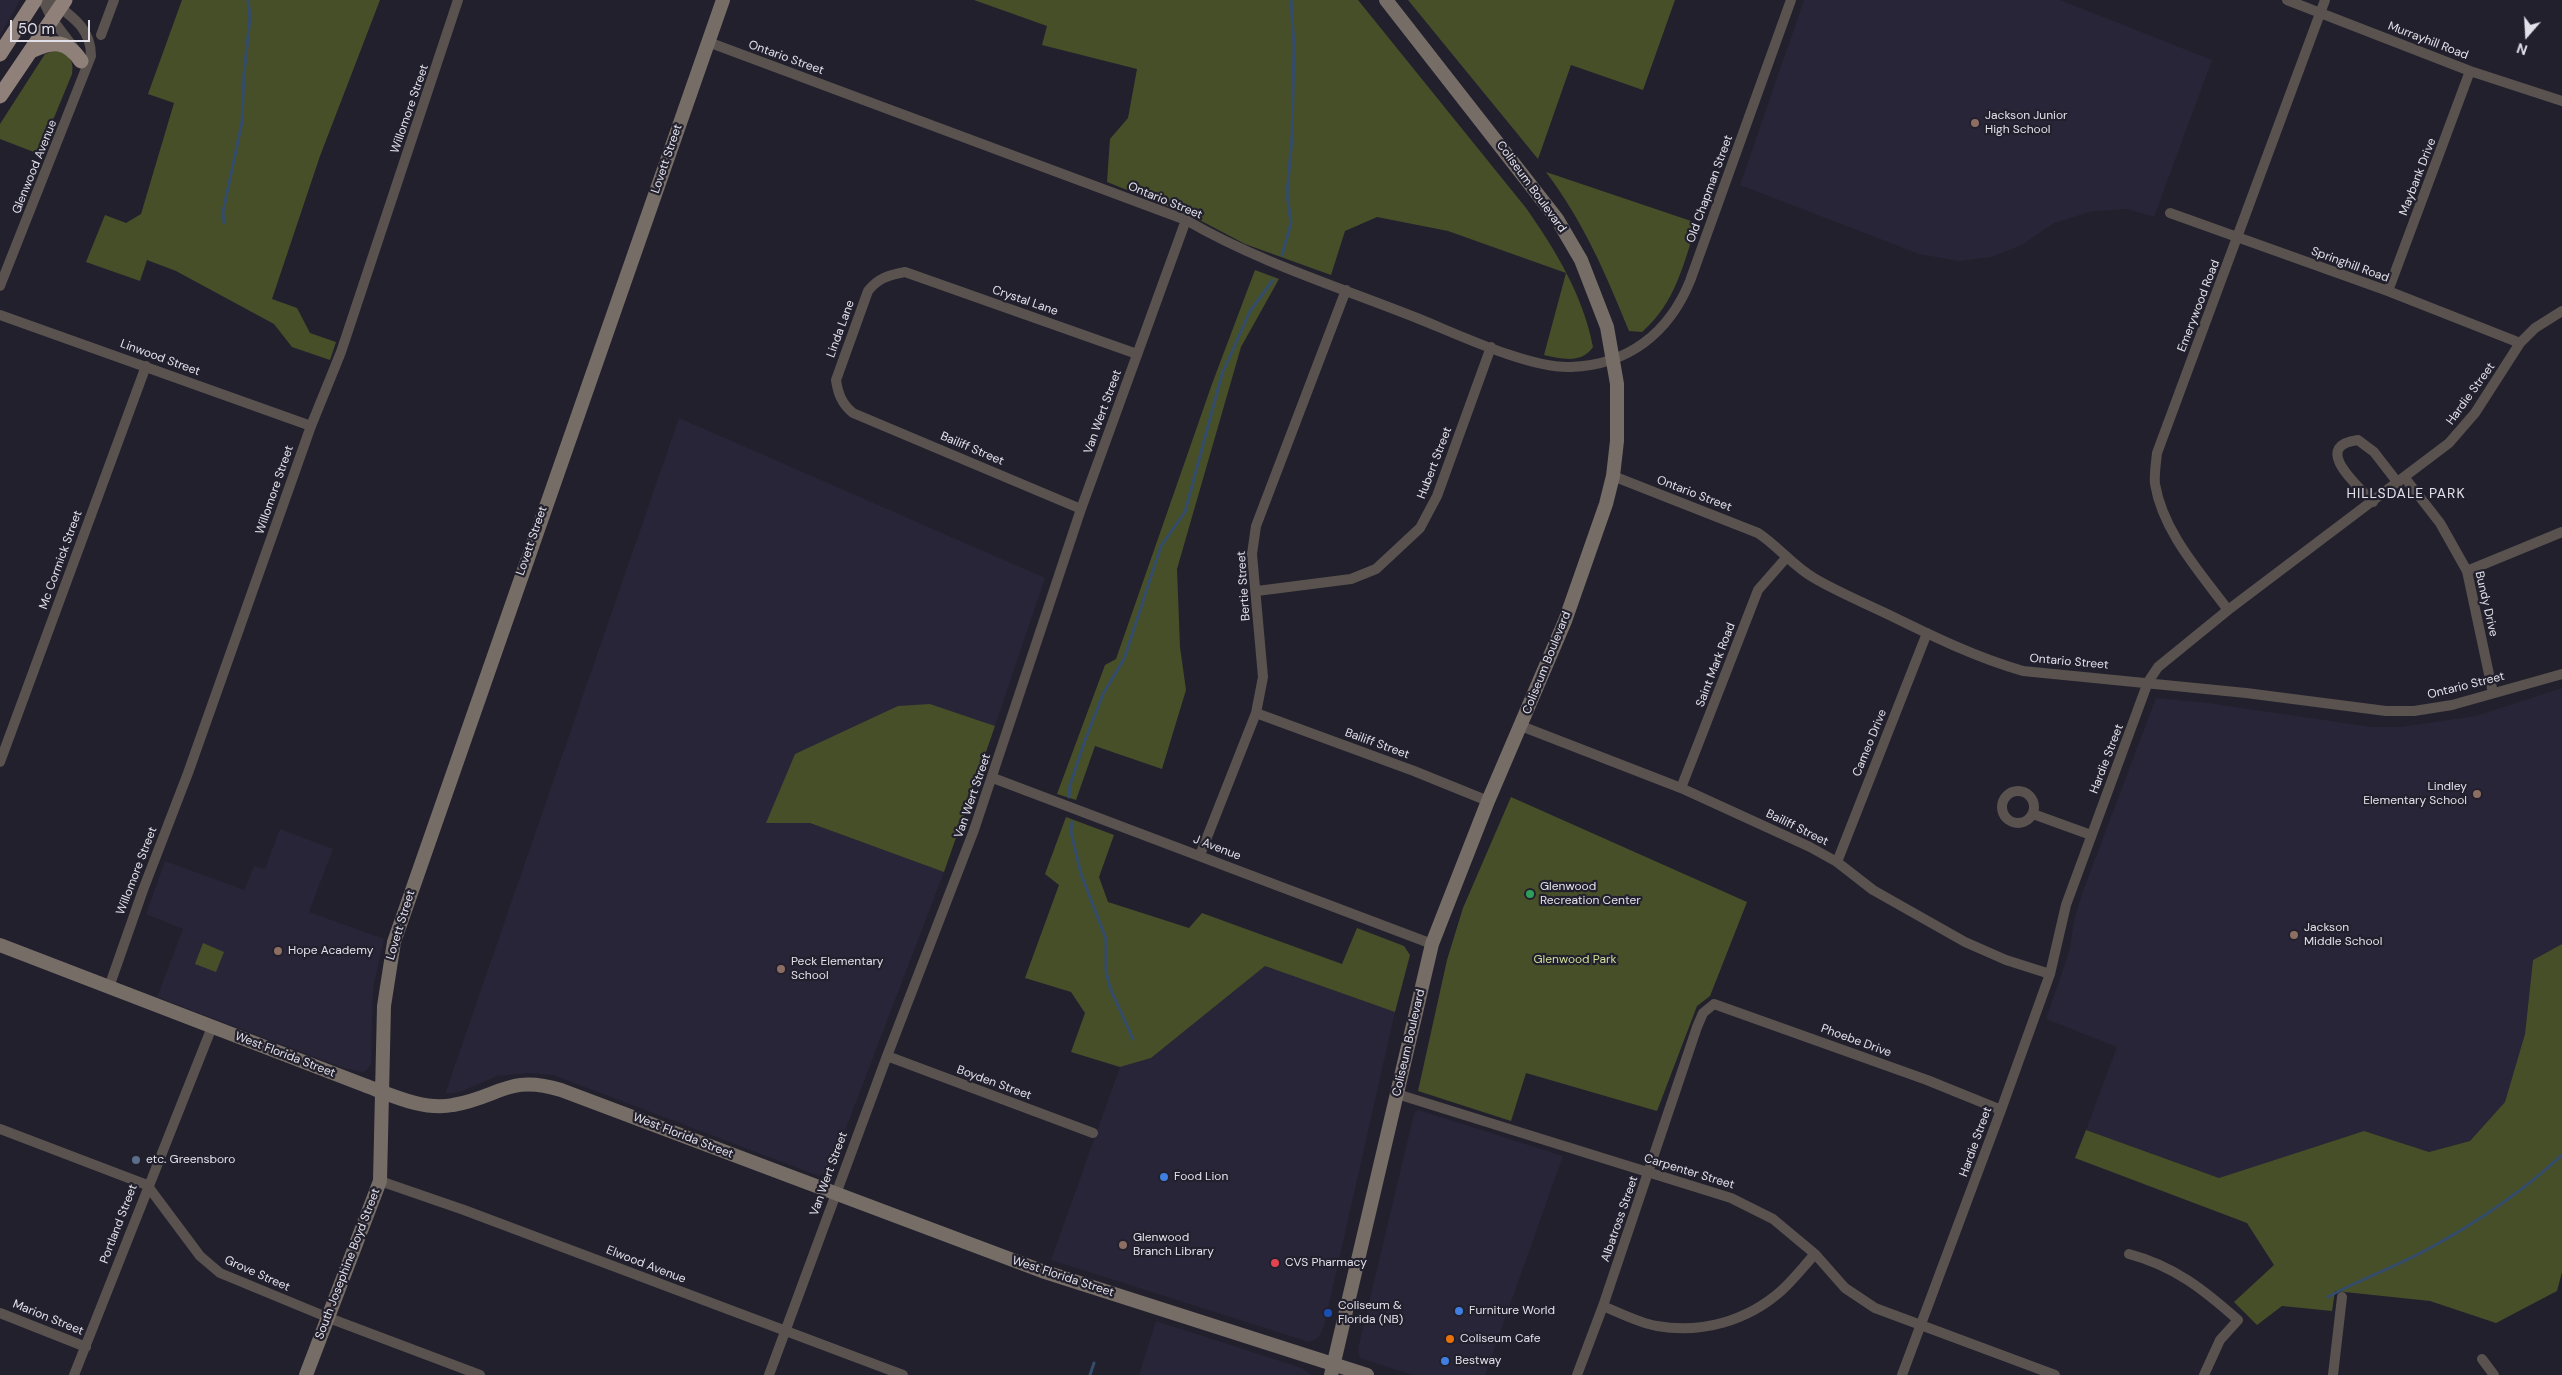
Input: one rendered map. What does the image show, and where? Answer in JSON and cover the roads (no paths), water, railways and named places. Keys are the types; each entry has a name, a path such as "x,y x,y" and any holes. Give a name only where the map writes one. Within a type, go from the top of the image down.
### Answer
{"main road":[{"path":"0,54 35,0"},
{"name":"Lovett Street","path":"382,1091 384,1006 394,942 723,0"},
{"name":"Coliseum Boulevard","path":"1332,1370 1432,944 1488,801 1565,621 1606,504 1613,476 1618,411 1613,357 1607,327 1582,260 1557,219 1386,0"},
{"path":"0,96 31,51 57,7"},
{"path":"31,51 44,45 56,43 73,50 81,61"},
{"name":"West Florida Street","path":"0,945 212,1027 418,1103 452,1106 505,1087 538,1084 570,1093 1042,1271 1332,1370 1367,1375"},
{"name":"South Josephine Boyd Street","path":"306,1375 380,1181 382,1091"}],"street":[{"path":"44,0 57,7 81,61"},
{"path":"101,34 114,0"},
{"name":"Willomore Street","path":"109,987 142,890 188,773 311,426 341,352 458,0"},
{"name":"Old Chapman Street","path":"1613,357 1637,348 1654,336 1664,326 1683,298 1791,0"},
{"name":"Murrayhill Road","path":"2287,0 2470,71 2562,101"},
{"name":"Emerywood Road","path":"2228,610 2177,540 2163,511 2155,483 2157,453 2326,0"},
{"name":"Glenwood Avenue","path":"0,286 91,56 91,42 84,28 72,15 57,7"},
{"name":"Ontario Street","path":"708,42 1186,220 1249,252 1491,347 1554,366 1590,365 1613,357"},
{"name":"Glenwood Avenue","path":"80,84 81,61"},
{"name":"Maybank Drive","path":"2388,291 2470,71"},
{"name":"Springhill Road","path":"2170,212 2237,238 2388,291 2520,343"},
{"name":"Van Wert Street","path":"770,1375 886,1056 993,778 1081,509 1186,220"},
{"name":"Crystal Lane","path":"905,272 1137,354"},
{"name":"Linda Lane","path":"853,413 841,398 836,380 868,291 874,283 888,275 905,272"},
{"name":"Bertie Street","path":"1200,855 1256,712 1263,678 1257,592 1252,554 1256,526 1346,290"},
{"name":"Hardie Street","path":"1902,1375 2002,1110 2050,974 2066,905 2148,682 2158,667 2228,610 2402,481 2449,443 2475,413 2520,343 2535,328 2562,311"},
{"name":"Linwood Street","path":"0,315 311,426"},
{"name":"Hubert Street","path":"1257,592 1351,579 1376,569 1420,528 1437,496 1491,347"},
{"name":"Mc Cormick Street","path":"0,762 146,366"},
{"name":"Bailiff Street","path":"853,413 1081,509"},
{"name":"Bundy Drive","path":"2373,502 2339,466 2337,458 2340,448 2347,442 2358,440 2374,452 2440,523 2467,571 2493,693"},
{"name":"Ontario Street","path":"1613,476 1758,533 1770,541 1786,558 1814,578 1927,633 2003,665 2023,670 2148,682 2386,711 2444,707 2562,674"},
{"path":"2467,571 2562,532"},
{"name":"Saint Mark Road","path":"1681,788 1758,590 1786,558"},
{"name":"Cameo Drive","path":"1837,862 1927,633"},
{"name":"Bailiff Street","path":"1256,712 1414,771 1488,801"},
{"name":"Bailiff Street","path":"1521,726 1681,788 1810,846 1837,862 1873,890 1965,942 2006,960 2050,974"},
{"name":"J Avenue","path":"993,778 1432,944"},
{"path":"2033,814 2091,836"},
{"name":"Phoebe Drive","path":"1703,1013 1714,1004 2002,1110"},
{"name":"Albatross Street","path":"1577,1375 1603,1306 1703,1013"},
{"name":"Portland Street","path":"74,1375 147,1185 212,1027"},
{"name":"Boyden Street","path":"886,1056 1093,1133"},
{"name":"Carpenter Street","path":"1397,1094 1731,1198 1773,1219 1815,1254 1845,1288 1875,1308 2055,1375"},
{"path":"0,1129 147,1185"},
{"name":"Elwood Avenue","path":"380,1181 464,1210 903,1375"},
{"name":"Grove Street","path":"147,1185 200,1256 220,1273 329,1318 480,1375"},
{"path":"1603,1306 1655,1326 1678,1328 1707,1327 1745,1316 1781,1291 1815,1254"},
{"path":"2129,1254 2154,1261 2182,1275 2238,1320 2220,1340 2204,1375"},
{"path":"2334,1375 2342,1296"},
{"name":"Marion Street","path":"0,1313 86,1347"},
{"path":"2482,1359 2494,1375"}],"waterway":[{"path":"224,223 223,212 242,122 244,74 250,18 248,0"},
{"path":"1282,255 1291,223 1287,194 1292,137 1294,47 1291,0"},
{"path":"1069,797 1070,785 1084,743 1103,694 1124,659 1161,546 1185,512 1222,374 1250,311 1273,280"},
{"path":"1072,822 1071,832 1081,874 1106,939 1106,971 1110,988 1133,1039"},
{"path":"2328,1297 2416,1255 2464,1229 2515,1194 2562,1155"},
{"path":"1090,1375 1094,1363"}],"place":[{"name":"Jackson Junior High School","path":"1975,123"},
{"name":"Lindley Elementary School","path":"2477,794"},
{"name":"Glenwood Recreation Center","path":"1530,894"},
{"name":"Jackson Middle School","path":"2294,935"},
{"name":"Hope Academy","path":"278,951"},
{"name":"Peck Elementary School","path":"781,969"},
{"name":"etc. Greensboro","path":"136,1160"},
{"name":"Food Lion","path":"1164,1177"},
{"name":"Glenwood Branch Library","path":"1123,1245"},
{"name":"CVS Pharmacy","path":"1275,1263"},
{"name":"Furniture World","path":"1459,1311"},
{"name":"Coliseum & Florida (NB)","path":"1328,1313"},
{"name":"Coliseum Cafe","path":"1450,1339"},
{"name":"Bestway","path":"1445,1361"}],"district":[{"name":"HILLSDALE PARK","path":"2406,494"}],"park label":[{"name":"Glenwood Park","path":"1575,960"}]}
